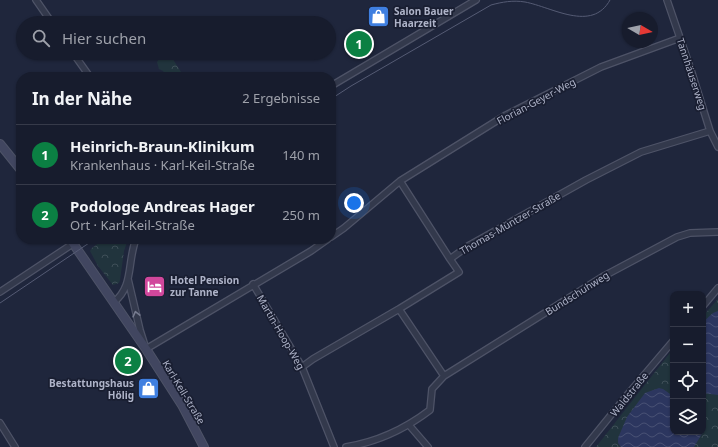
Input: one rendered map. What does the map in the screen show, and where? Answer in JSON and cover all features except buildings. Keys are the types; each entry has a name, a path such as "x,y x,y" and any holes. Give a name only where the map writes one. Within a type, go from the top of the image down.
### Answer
{"main road":[{"path":"0,144 16,164"},
{"path":"77,244 114,302"},
{"name":"Karl-Keil-Straße","path":"114,302 182,404 204,447"}],"street":[{"path":"36,0 47,16"},
{"path":"336,83 476,0"},
{"name":"Tannhäuserweg","path":"667,0 710,130 718,147"},
{"name":"Florian-Geyer-Weg","path":"336,234 400,181 500,119 601,67 680,38"},
{"path":"78,60 86,72"},
{"name":"Thomas-Müntzer-Straße","path":"302,367 459,272 450,259 468,246 586,180 641,152 710,130"},
{"path":"400,181 450,259"},
{"name":"Bundschuhweg","path":"346,447 378,439 409,425 430,410 432,389 444,376 604,276 677,237 690,233 718,232"},
{"path":"0,292 68,244"},
{"name":"Karl-Keil-Straße","path":"114,302 121,297 127,287 130,258 134,244"},
{"path":"146,349 321,244"},
{"name":"Karl-Keil-Straße","path":"128,279 146,349"},
{"name":"Martin-Hoop-Weg","path":"254,284 302,367 334,447"},
{"path":"706,302 718,288"},
{"path":"399,309 444,376"},
{"name":"Waldstraße","path":"585,447 670,345"},
{"path":"0,423 15,447"},
{"path":"409,425 428,447"}],"green space":[{"path":"158,60 173,60 181,72 164,72 159,69 157,62"},
{"path":"97,244 126,244 119,283 113,285 98,266 90,251"},
{"path":"718,299 718,447 596,447 670,353 670,435 706,435 706,313"}],"water":[{"path":"718,311 718,395 706,393 706,319"},
{"path":"659,388 670,394 670,435 701,435 694,447 621,447 618,443 618,438 627,417 645,393"}],"tram line":[{"path":"336,96 491,5 521,1 571,15 582,16 593,15 602,10 610,0"},
{"path":"0,303 88,244"}],"place":[{"name":"Salon Bauer Haarzeit","path":"378,17"},
{"name":"Heinrich-Braun-Klinikum","path":"359,44"},
{"name":"Hotel Pension zur Tanne","path":"154,286"},
{"name":"Podologe Andreas Hager","path":"128,361"},
{"name":"Bestattungshaus Hölig","path":"149,389"}]}
